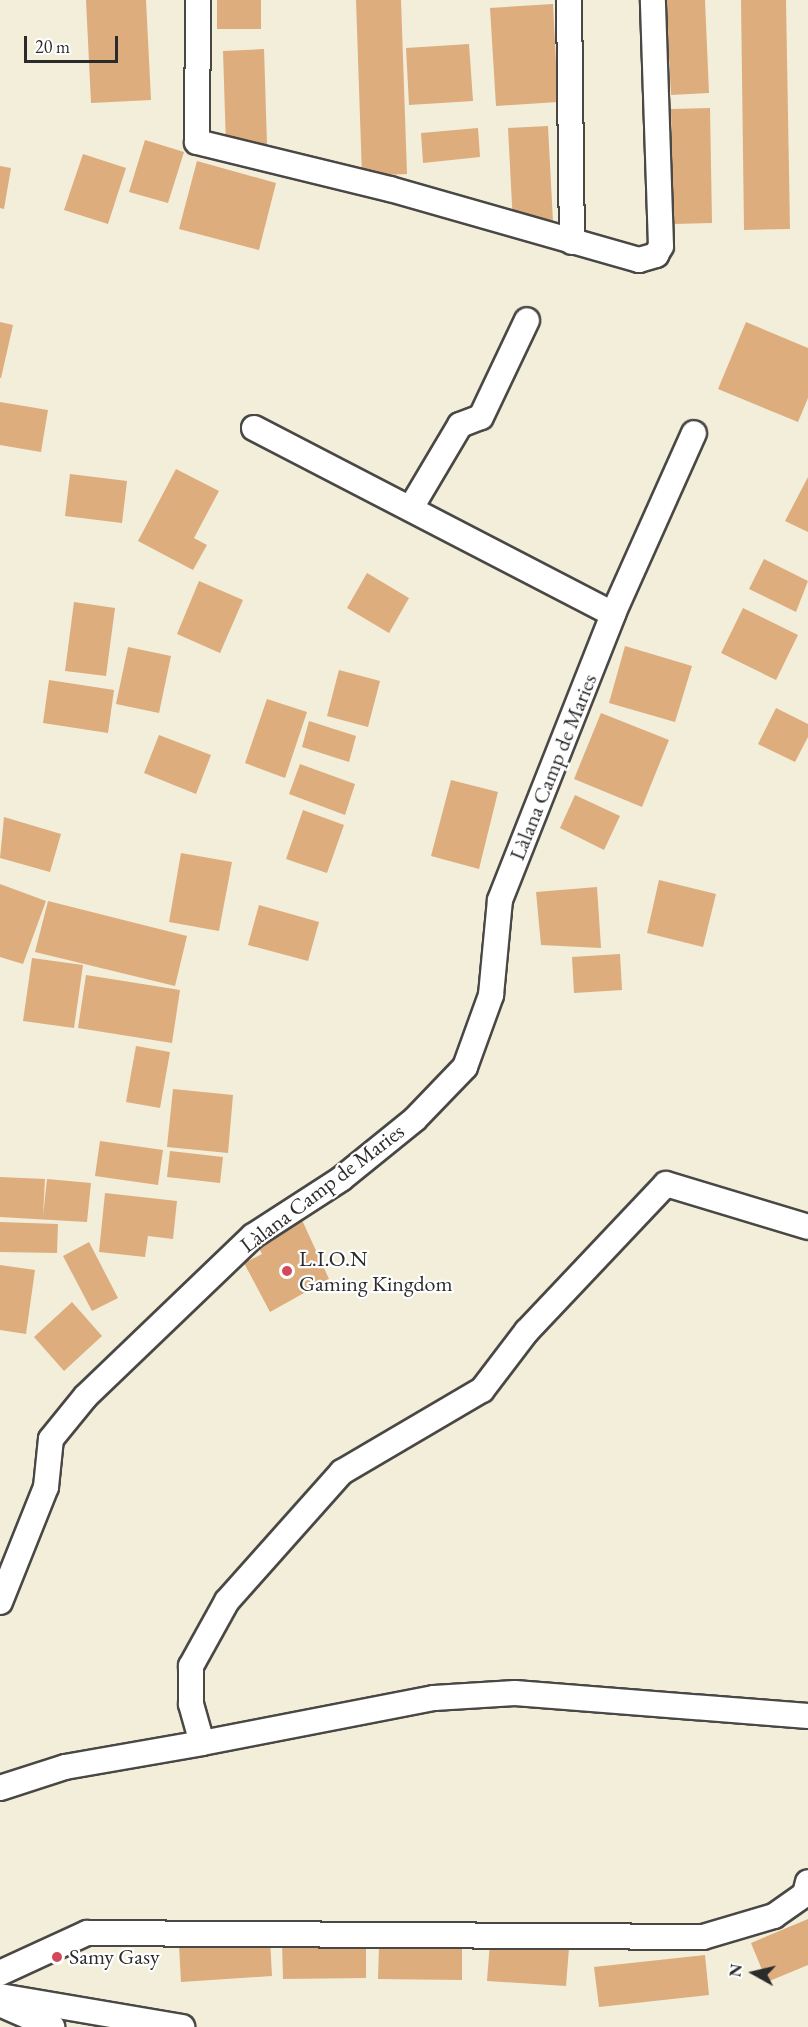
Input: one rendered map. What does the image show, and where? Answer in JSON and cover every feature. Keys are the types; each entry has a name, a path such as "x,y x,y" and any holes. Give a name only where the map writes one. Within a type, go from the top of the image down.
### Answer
{"street":[{"path":"198,0 197,142 390,189 639,260 656,255 660,246 653,0"},
{"path":"568,0 572,242"},
{"path":"412,506 460,425 481,417 527,320"},
{"path":"254,428 412,506 613,614"},
{"name":"Làlana Camp de Maries","path":"0,1602 46,1487 51,1439 86,1396 253,1236 341,1179 415,1119 465,1067 491,995 500,900 613,614 694,433"},
{"path":"202,1743 191,1704 191,1666 227,1601 342,1472 482,1389 527,1331 666,1184 808,1227"},
{"path":"0,1788 65,1767 434,1698 515,1693 808,1716"},
{"path":"0,1973 87,1933 703,1937 774,1916 806,1894 808,1882"},
{"path":"0,1996 182,2027"},
{"path":"0,2004 52,2027"}],"building":[{"path":"86,0 146,0 151,100 91,103"},
{"path":"217,0 261,0 261,29 217,29"},
{"path":"356,0 401,0 407,174 362,176"},
{"path":"666,0 705,0 709,93 671,95"},
{"path":"741,0 786,0 790,229 744,230"},
{"path":"553,4 558,102 496,106 490,8"},
{"path":"469,44 473,101 409,105 406,48"},
{"path":"264,49 267,144 226,146 223,51"},
{"path":"710,108 712,223 673,224 671,109"},
{"path":"548,126 553,222 513,224 508,128"},
{"path":"478,128 480,157 423,163 421,133"},
{"path":"145,140 184,152 168,203 129,192"},
{"path":"83,154 126,168 108,224 64,210"},
{"path":"197,161 276,183 259,250 179,229"},
{"path":"0,166 11,168 4,209 0,208"},
{"path":"0,322 13,325 1,378 0,378"},
{"path":"746,322 808,348 808,398 798,422 718,389"},
{"path":"0,402 48,410 41,452 0,445"},
{"path":"176,469 219,491 194,538 207,545 193,570 138,541"},
{"path":"70,474 127,481 122,523 65,516"},
{"path":"808,477 808,532 785,521"},
{"path":"764,559 808,581 796,612 749,589"},
{"path":"367,573 409,598 389,633 347,608"},
{"path":"199,581 243,600 220,653 177,634"},
{"path":"74,602 115,608 106,676 65,671"},
{"path":"743,608 798,635 776,680 721,653"},
{"path":"625,646 692,666 675,722 609,703"},
{"path":"128,647 171,656 159,713 116,704"},
{"path":"339,670 380,681 368,727 327,716"},
{"path":"49,680 114,690 108,733 43,723"},
{"path":"267,699 307,712 285,778 245,763"},
{"path":"776,708 808,724 808,737 795,762 758,744"},
{"path":"601,713 669,740 642,807 574,779"},
{"path":"309,721 356,736 349,762 302,747"},
{"path":"159,735 211,755 196,794 144,773"},
{"path":"300,764 355,784 345,815 289,794"},
{"path":"451,780 498,792 479,869 431,856"},
{"path":"575,795 620,816 604,850 560,828"},
{"path":"303,810 344,825 327,873 286,859"},
{"path":"4,817 61,834 50,872 0,858"},
{"path":"181,853 232,862 219,931 169,922"},
{"path":"659,880 716,894 703,947 647,933"},
{"path":"0,884 46,901 23,964 0,957"},
{"path":"597,887 601,948 541,945 536,892"},
{"path":"48,901 187,936 175,986 35,952"},
{"path":"259,905 319,922 308,961 248,945"},
{"path":"620,954 622,990 574,993 572,957"},
{"path":"32,958 83,965 74,1028 23,1021"},
{"path":"86,975 180,990 172,1043 78,1028"},
{"path":"136,1046 170,1052 160,1108 126,1102"},
{"path":"173,1089 233,1095 228,1153 167,1147"},
{"path":"100,1141 163,1150 158,1185 95,1176"},
{"path":"170,1151 223,1157 220,1183 167,1177"},
{"path":"0,1177 45,1179 43,1216 47,1179 91,1183 87,1222 0,1217"},
{"path":"105,1193 177,1201 173,1239 148,1236 145,1257 99,1252"},
{"name":"L.I.O.N Gaming Kingdom","path":"302,1220 329,1279 270,1312 244,1263 262,1254 256,1242"},
{"path":"0,1222 58,1224 57,1253 0,1252"},
{"path":"89,1242 118,1298 92,1311 63,1256"},
{"path":"0,1265 35,1270 26,1334 0,1330"},
{"path":"72,1302 102,1336 64,1371 34,1337"},
{"path":"808,1919 808,1965 767,1982 751,1943"},
{"path":"270,1939 272,1976 181,1982 179,1945"},
{"path":"366,1940 366,1978 283,1979 282,1942"},
{"path":"490,1942 569,1948 566,1986 487,1981"},
{"path":"379,1945 462,1946 462,1980 378,1979"},
{"path":"705,1955 709,1995 599,2007 594,1967"}],"place":[{"name":"L.I.O.N Gaming Kingdom","path":"287,1271"},
{"name":"Samy Gasy","path":"57,1957"}]}
